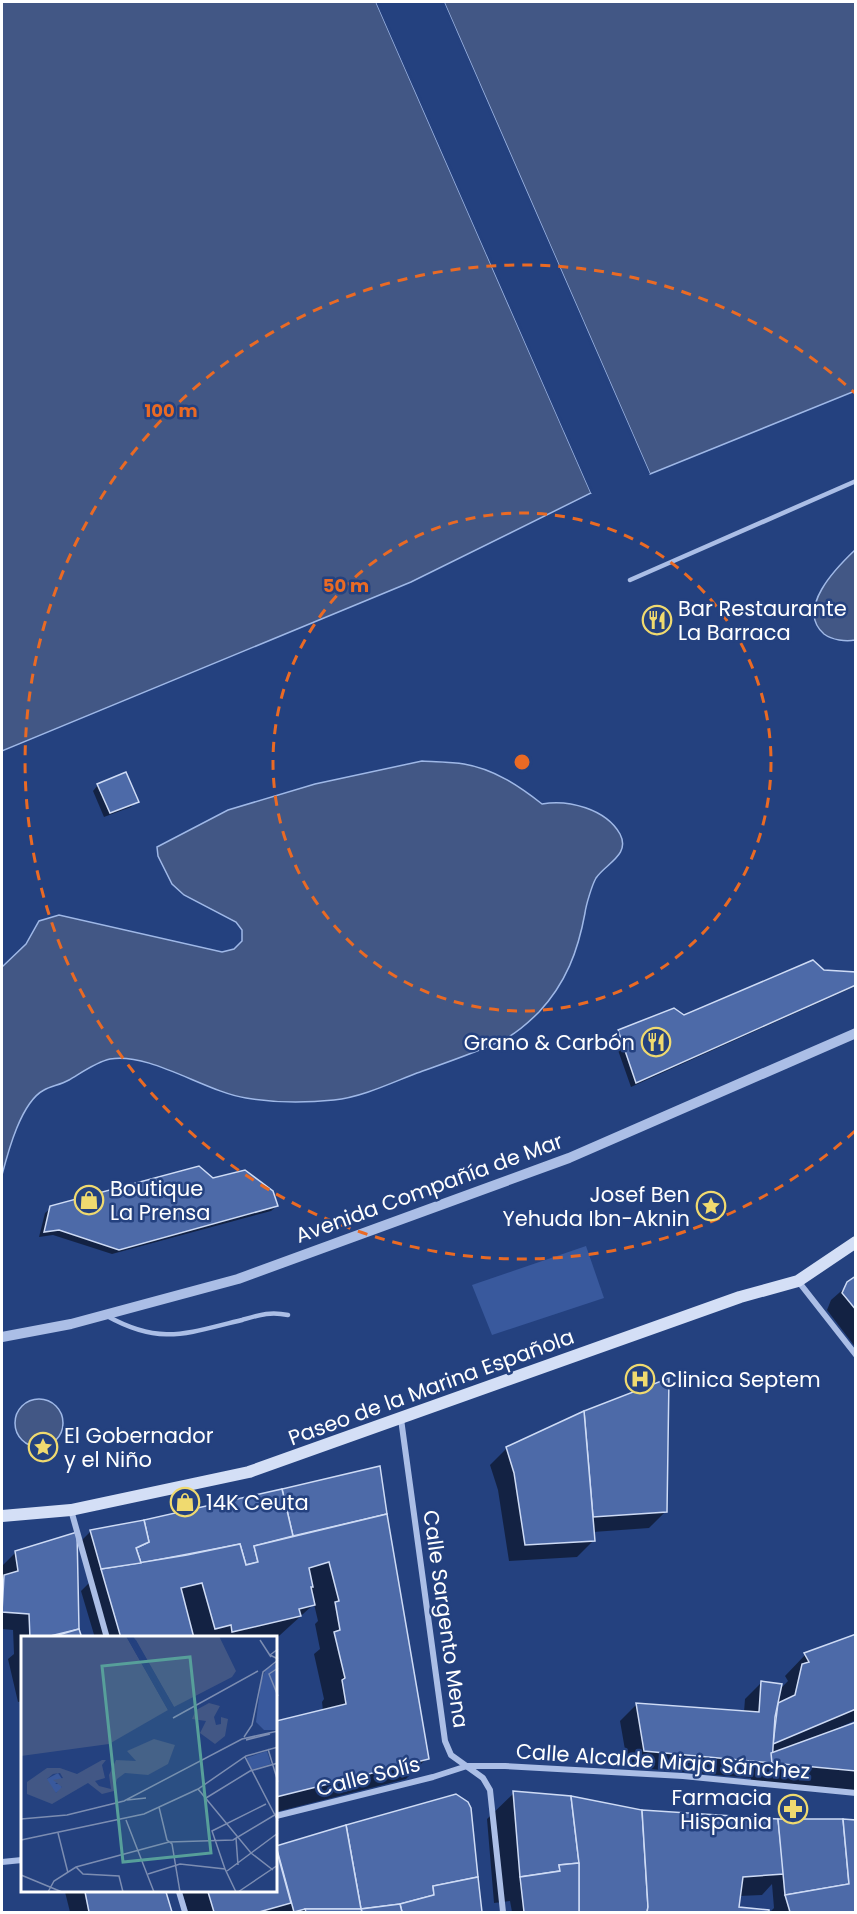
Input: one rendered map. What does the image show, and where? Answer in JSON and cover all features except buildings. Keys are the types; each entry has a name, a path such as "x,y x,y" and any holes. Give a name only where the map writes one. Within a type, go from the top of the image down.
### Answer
{"main road":[{"name":"Paseo de la Marina Española","path":"2,1516 71,1510 249,1472 740,1297 798,1281 855,1242"}],"street":[{"name":"Avenida Compañía de Mar","path":"2,1337 71,1324 238,1279 569,1158 855,1033"},
{"path":"798,1281 855,1355"},
{"name":"Calle Sargento Mena","path":"401,1419 445,1741 451,1755 483,1778 490,1790 503,1912"},
{"path":"71,1510 106,1636"},
{"name":"Calle Alcalde Miaja Sánchez","path":"468,1766 683,1776 855,1793"},
{"name":"Calle Solís","path":"278,1816 433,1777 468,1766"},
{"path":"2,1862 21,1860"},
{"path":"179,1893 185,1912"}],"lane":[{"path":"630,580 855,481"},
{"path":"105,1315 129,1328 156,1335 183,1334 262,1313 275,1312 288,1315"}],"shaded area":[{"path":"2,2 376,2 591,493 411,582 2,751"},
{"path":"444,2 855,2 855,391 650,474"},
{"path":"855,550 855,640 839,640 824,634 816,624 814,613 816,601 830,577"},
{"path":"422,761 464,764 486,770 515,785 542,804 563,803 596,812 614,825 620,834 622,848 620,853 600,873 593,885 570,966 557,990 539,1012 512,1034 492,1045 376,1089 334,1100 290,1102 246,1098 142,1061 126,1058 105,1060 36,1096 22,1116 2,1175 2,967 26,944 39,921 59,915 222,952 234,949 242,941 242,930 236,922 184,895 172,884 158,856 157,847 228,810 315,784"},
{"path":"586,1246 604,1298 492,1335 472,1285"},
{"path":"39,1399 56,1406 63,1423 56,1440 39,1447 22,1440 15,1423 22,1406"}],"pier":[{"path":"376,2 379,2 594,493 591,493"},
{"path":"441,2 444,2 650,474 647,475"}],"place":[{"name":"Bar Restaurante La Barraca","path":"657,620"},
{"name":"Grano & Carbón","path":"656,1042"},
{"name":"Boutique La Prensa","path":"89,1200"},
{"name":"Josef Ben Yehuda Ibn-Aknin","path":"711,1206"},
{"name":"Clinica Septem","path":"640,1379"},
{"name":"El Gobernador y el Niño","path":"43,1447"},
{"name":"14K Ceuta","path":"185,1502"},
{"name":"Farmacia Hispania","path":"793,1809"}]}
